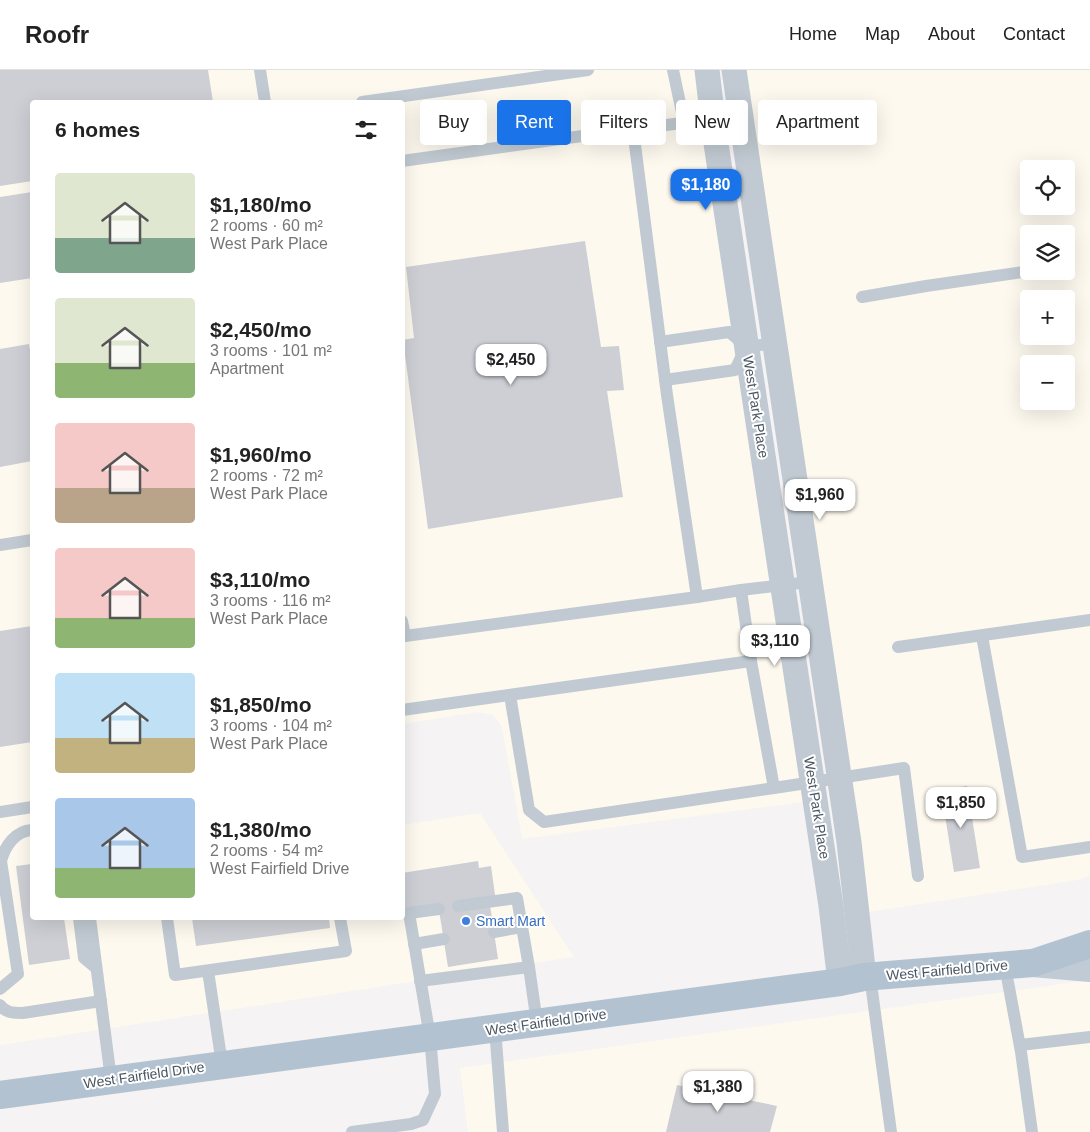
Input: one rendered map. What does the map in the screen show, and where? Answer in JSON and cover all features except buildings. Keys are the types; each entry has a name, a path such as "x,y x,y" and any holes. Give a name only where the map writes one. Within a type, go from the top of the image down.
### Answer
{"main road":[{"name":"West Fairfield Drive","path":"0,1095 858,979 1033,963 1090,944"},
{"path":"1033,963 1090,968"}],"street":[{"name":"West Park Place","path":"707,70 711,100"},
{"name":"West Park Place","path":"734,70 738,100"},
{"name":"West Park Place","path":"717,145 831,906 858,979"},
{"name":"West Park Place","path":"744,145 849,842 858,979"}],"lane":[{"path":"260,70 265,100"},
{"path":"376,100 588,70"},
{"path":"673,70 679,100"},
{"path":"405,162 581,136"},
{"path":"635,145 665,380 697,597"},
{"path":"862,297 1020,272"},
{"path":"660,342 729,332 747,347 774,343"},
{"path":"665,380 735,370 747,347"},
{"path":"0,546 30,540"},
{"path":"405,636 810,582"},
{"path":"741,590 751,661 774,788"},
{"path":"898,647 1090,620"},
{"path":"982,636 1022,857 1090,847"},
{"path":"405,710 751,661"},
{"path":"510,695 529,810 544,822 904,768 918,876"},
{"path":"0,812 30,807"},
{"path":"0,989 18,974 1,861 4,850 10,842 19,835 30,831"},
{"path":"458,906 518,898 537,1023"},
{"path":"352,1132 411,1124 423,1120 435,1094 430,1037 410,913 439,909"},
{"path":"79,920 84,958 96,968"},
{"path":"90,920 111,1079"},
{"path":"167,920 175,975 346,951 340,920"},
{"path":"494,932 522,927"},
{"path":"414,944 444,939"},
{"path":"1005,966 1020,1045 1032,1132"},
{"path":"420,981 529,967"},
{"path":"208,971 222,1064"},
{"path":"858,979 891,1132"},
{"path":"0,1005 2,1009 11,1013 23,1013 101,1001"},
{"path":"495,1028 503,1132"},
{"path":"1020,1045 1090,1037"}],"shaded area":[{"path":"0,70 695,70 698,100 676,100 676,145 704,145 803,802 522,839 502,727 493,715 478,712 405,724 405,100 30,100 30,920 405,920 405,825 480,813 574,957 0,1045"},
{"path":"746,70 1090,70 1090,876 1077,880 869,912"},
{"path":"1082,981 1090,982 1090,1132 468,1132 460,1068"}],"place":[{"name":"Smart Mart","path":"466,921"}]}
